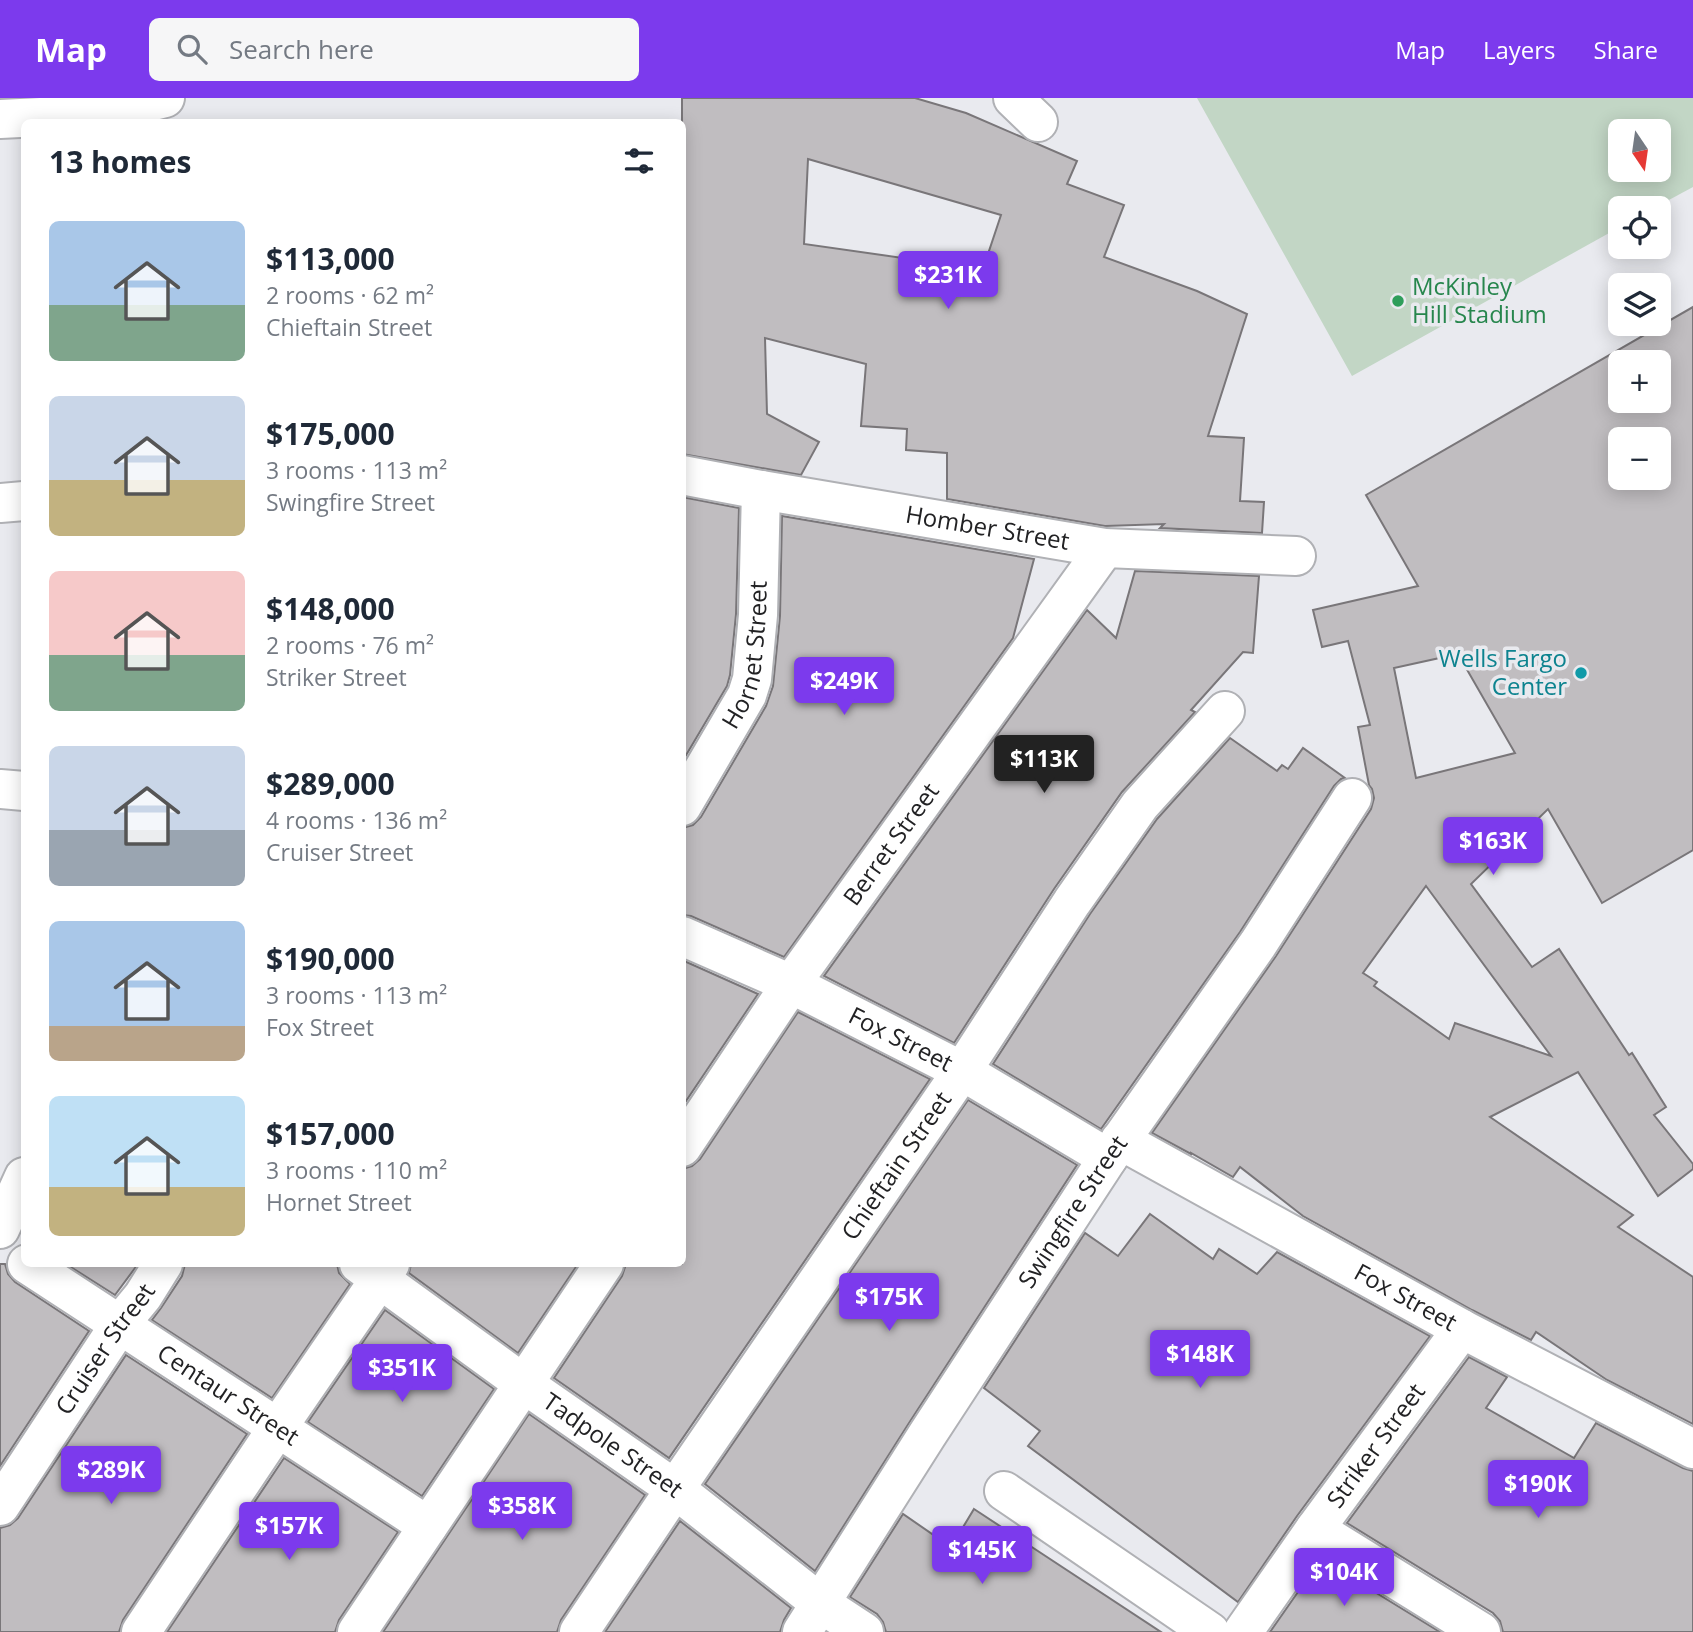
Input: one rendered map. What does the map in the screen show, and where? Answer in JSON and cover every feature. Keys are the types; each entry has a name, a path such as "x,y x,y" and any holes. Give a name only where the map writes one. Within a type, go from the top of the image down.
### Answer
{"street":[{"path":"0,119 100,111 166,98"},
{"name":"Homber Street","path":"686,476 1105,548 1296,556"},
{"name":"Hornet Street","path":"686,799 747,695 752,679 758,615 761,490"},
{"path":"0,503 21,501"},
{"name":"Berret Street","path":"686,1141 791,984 1105,548"},
{"name":"Chieftain Street","path":"579,1632 1140,805 1225,711"},
{"path":"0,789 21,791"},
{"name":"Swingfire Street","path":"811,1618 927,1434 1114,1149 1258,944 1352,798"},
{"name":"Fox Street","path":"686,938 791,984 1693,1449"},
{"path":"0,1229 21,1184"},
{"name":"Centaur Street","path":"0,1246 21,1260"},
{"name":"Centaur Street","path":"32,1267 428,1526"},
{"name":"Cruiser Street","path":"0,1506 120,1324 144,1296 161,1267"},
{"path":"357,1632 602,1267"},
{"path":"141,1632 278,1427 376,1269"},
{"name":"Tadpole Street","path":"376,1269 524,1384 675,1489 811,1618 864,1632"},
{"name":"Striker Street","path":"1243,1632 1462,1329"},
{"path":"1004,1491 1210,1632"},
{"path":"1315,1529 1481,1632"}],"green space":[{"name":"McKinley Hill Stadium","path":"1197,98 1693,98 1693,187 1671,199 1671,196 1608,196 1608,234 1352,376"}],"building":[{"path":"682,98 915,98 966,113 1077,161 1067,184 1124,205 1104,257 1197,291 1247,314 1208,436 1244,438 1240,501 1264,502 1262,533 1160,528 1164,524 1105,526 947,499 947,453 906,450 907,429 861,426 866,364 765,338 767,414 819,442 801,475 686,455 686,119 682,119","holes":["808,159 1001,215 975,293 901,270 903,258 804,244"]},
{"path":"1693,307 1693,850 1602,903 1548,809 1471,884 1532,967 1559,949 1629,1055 1632,1053 1666,1107 1654,1115 1693,1164 1693,1169 1658,1196 1578,1072 1490,1117 1633,1215 1618,1227 1693,1277 1693,1424 1607,1380 1536,1332 1531,1340 1303,1216 1240,1167 1233,1177 1152,1133 1276,956 1371,809 1374,798 1358,727 1370,725 1348,641 1322,647 1313,610 1418,586 1366,495 1608,356 1608,413 1671,413 1671,350 1618,350 1643,336 1671,336 1671,320","holes":["1458,654 1515,753 1416,778 1394,668","1426,886 1551,1056 1455,1023 1449,1039 1374,986 1377,982 1363,973"]},
{"path":"686,498 739,508 736,614 727,686 686,755"},
{"path":"782,516 1034,559 1013,638 784,957 686,915 686,827 693,825 701,817 766,706 773,686 780,616"},
{"path":"1135,571 1259,576 1253,653 1243,652 1191,710 1195,712 1122,792 1054,889 954,1043 824,976 1087,610 1116,638"},
{"path":"1230,738 1277,771 1282,765 1288,769 1303,748 1345,778 1334,786 1240,932 1101,1129 993,1064 1090,914 1157,819"},
{"path":"686,962 758,994 686,1101"},
{"path":"798,1012 930,1079 669,1458 554,1378 622,1276 625,1267 686,1267 686,1168 700,1159"},
{"path":"968,1100 1077,1165 815,1571 705,1484"},
{"path":"1150,1214 1213,1259 1219,1249 1257,1274 1277,1252 1430,1336 1297,1516 1238,1602 1028,1446 1040,1431 984,1388 1085,1233 1118,1256"},
{"path":"0,1264 5,1264 8,1274 15,1282 89,1331 0,1466"},
{"path":"71,1267 136,1267 115,1295"},
{"path":"184,1267 338,1267 339,1273 350,1284 272,1398 152,1320 182,1276"},
{"path":"410,1267 576,1267 518,1353 409,1273"},
{"path":"385,1310 494,1389 422,1496 308,1422"},
{"path":"126,1355 247,1434 123,1620 119,1632 0,1632 0,1528 10,1525 18,1518"},
{"path":"1469,1357 1507,1377 1486,1408 1574,1458 1596,1423 1693,1471 1693,1632 1503,1632 1500,1621 1493,1613 1347,1523"},
{"path":"529,1414 645,1495 561,1620 557,1632 383,1632"},
{"path":"284,1458 398,1532 339,1620 335,1632 167,1632"},
{"path":"974,1509 1161,1632 886,1632 877,1614 850,1597 903,1514 951,1547"},
{"path":"680,1521 791,1608 780,1632 605,1632"},
{"path":"1321,1559 1440,1632 1270,1632"}],"place":[{"name":"McKinley Hill Stadium","path":"1398,301"},
{"name":"Wells Fargo Center","path":"1581,673"}]}
